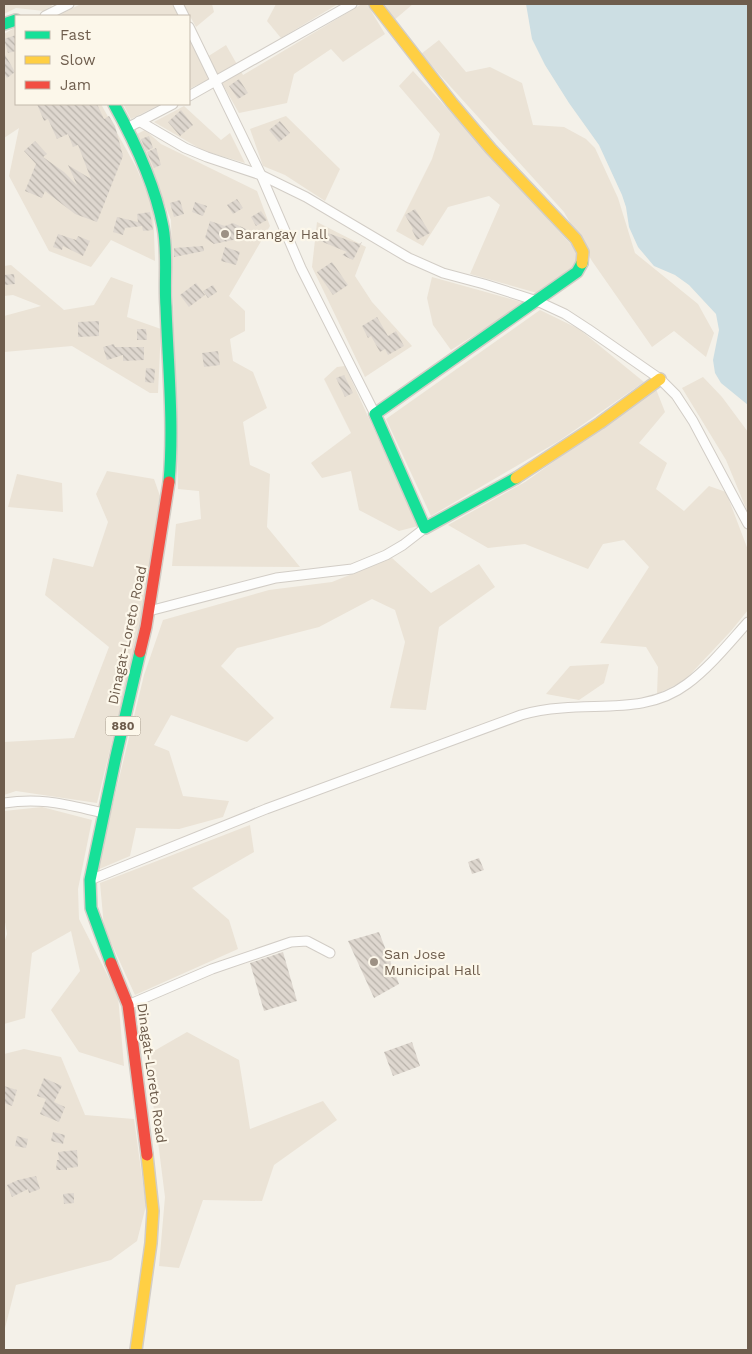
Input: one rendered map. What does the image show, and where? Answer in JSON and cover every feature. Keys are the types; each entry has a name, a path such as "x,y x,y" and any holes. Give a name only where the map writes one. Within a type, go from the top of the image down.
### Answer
{"main road":[{"path":"375,4 452,103 576,239 583,248 585,257 583,265 577,272 375,414 425,528 523,474 600,423 660,379"},
{"name":"Dinagat-Loreto Road","path":"115,105 127,128 157,200 165,241 165,295 172,451 169,487 149,611 90,880 91,908 128,1005 151,1178 153,1211 151,1243 136,1350"}],"street":[{"path":"46,15 59,6 69,4"},
{"path":"190,95 352,4"},
{"path":"190,28 261,175 301,268 375,414"},
{"path":"127,128 171,105"},
{"path":"139,121 185,148 261,175 306,197 409,258 443,273 537,301 565,314 660,379 676,395 693,421 748,524"},
{"path":"149,611 276,578 352,569 386,555 425,528"},
{"path":"90,880 266,808 521,715 543,709 564,707 636,705 665,697 687,684 717,656 748,622"},
{"path":"4,803 46,800 104,813"},
{"path":"128,1005 212,969 292,942 307,941 330,953"}],"shaded area":[{"path":"4,4 51,4 52,6 44,11 16,8 4,14"},
{"path":"81,4 174,4 180,15 63,15 61,14"},
{"path":"183,4 212,4 214,12 196,27"},
{"path":"276,4 338,4 281,38 267,21"},
{"path":"362,4 367,4 385,34 343,62 331,49 294,74 287,103 239,113 207,57 226,45 243,75"},
{"path":"382,4 413,4 393,21"},
{"path":"526,4 748,4 748,405 721,383 715,373 713,360 719,330 716,314 689,285 675,275 654,266 638,247 629,227 622,195 599,145 569,103 545,65 532,39"},
{"path":"15,28 15,105 102,105 136,167 153,206 155,261 111,240 91,267 49,251 9,176 19,128 4,138 4,34"},
{"path":"190,37 210,79 190,89"},
{"path":"439,40 466,72 490,67 522,83 533,125 564,127 586,139 595,148 618,198 635,253 698,304 714,333 706,357 674,331 652,347 592,261 564,212 421,54"},
{"path":"413,71 576,250 578,259 573,269 537,293 470,274 500,205 489,196 448,207 423,246 396,231 432,159 440,134 399,86"},
{"path":"124,105 159,105 131,119"},
{"path":"184,106 221,140 230,133 245,163 204,151 154,122"},
{"path":"286,116 340,169 325,201 285,175 263,166 250,129"},
{"path":"145,130 161,144 257,191 270,226 229,296 245,311 245,331 230,339 233,361 253,372 267,408 243,422 250,465 270,474 267,527 300,567 172,566 176,524 201,519 199,491 178,489 171,220 137,134"},
{"path":"317,222 366,247 355,276 372,302 412,346 365,377 312,267"},
{"path":"11,265 64,310 94,305 111,277 133,285 127,317 161,329 158,393 150,393 72,346 4,352 4,316 41,306 13,295 4,296 4,266"},
{"path":"432,277 525,303 451,350 433,325 427,298"},
{"path":"540,310 579,329 644,382 559,441 431,516 386,419"},
{"path":"345,366 418,526 399,531 359,510 351,471 322,478 311,463 351,433 324,379 337,367"},
{"path":"703,377 722,397 748,432 748,513 726,460 682,388"},
{"path":"656,389 665,412 639,443 667,463 656,489 684,511 709,486 726,492 748,550 748,610 684,681 657,694 658,667 646,647 600,643 649,567 624,540 603,544 588,569 525,544 488,548 448,525 525,482"},
{"path":"107,471 154,479 160,496 141,622 97,803 16,791 4,795 4,742 74,738 109,647 45,595 53,558 93,567 108,522 96,494"},
{"path":"17,474 62,483 63,512 8,507"},
{"path":"392,558 431,593 479,564 495,587 439,627 426,710 390,708 405,642 395,610 372,599 319,627 237,648 221,666 274,718 247,742 171,715 154,745 169,751 183,796 229,801 223,817 179,829 136,828 130,856 97,870 144,675 163,620 269,590 332,582"},
{"path":"609,664 604,683 579,700 546,694 570,666"},
{"path":"42,807 92,820 78,889 79,919 118,996 124,1066 79,1052 51,1010 80,971 71,931 32,953 25,1018 4,1024 4,943 7,934 4,916 4,811"},
{"path":"250,825 254,852 192,888 229,920 238,949 135,995 104,927 100,883"},
{"path":"187,1032 239,1060 250,1129 323,1101 337,1120 274,1165 262,1201 203,1200 179,1268 159,1266 165,1197 147,1055"},
{"path":"24,1049 61,1057 85,1115 134,1119 146,1206 137,1241 111,1260 16,1285 4,1332 4,1054"}],"building":[{"path":"15,35 15,51 8,53 4,39"},
{"path":"4,53 15,72 7,78 4,73"},
{"path":"239,79 248,93 238,99 229,86"},
{"path":"37,105 97,105 104,119 109,116 115,126 123,156 97,222 75,214 45,191 42,198 25,191 36,164 24,151 35,141 47,154 43,157 64,172 77,185 68,165 91,179 78,145 73,147 68,134 57,139 48,119 44,121"},
{"path":"181,110 193,125 180,136 168,122"},
{"path":"280,121 290,133 279,142 269,130"},
{"path":"149,136 153,148 146,151 141,139"},
{"path":"156,148 161,165 154,168 147,152"},
{"path":"237,199 243,208 233,214 227,205"},
{"path":"180,200 184,214 174,217 170,203"},
{"path":"195,202 207,206 203,216 192,212"},
{"path":"415,209 430,233 417,240 405,215"},
{"path":"261,211 267,220 256,226 251,217"},
{"path":"150,212 153,230 143,231 142,226 125,228 123,235 113,232 117,217 138,222 137,214"},
{"name":"Barangay Hall","path":"210,221 225,226 233,223 246,229 242,238 214,244 205,238"},
{"path":"322,231 359,244 362,242 353,260 342,255 347,252 318,240"},
{"path":"58,234 76,240 78,236 90,241 83,256 63,246 62,250 53,247"},
{"path":"203,246 204,251 174,257 174,248"},
{"path":"225,247 240,252 236,265 221,261"},
{"path":"332,262 348,285 333,295 317,272"},
{"path":"14,274 15,284 4,285 4,275"},
{"path":"196,283 205,295 189,307 180,295"},
{"path":"213,285 217,292 208,298 203,291"},
{"path":"377,317 388,336 396,331 404,346 388,355 385,349 380,352 371,336 368,338 362,326"},
{"path":"99,321 99,336 78,337 78,322"},
{"path":"137,329 146,329 147,340 137,340"},
{"path":"114,344 115,347 144,347 144,360 123,361 123,355 107,360 103,347"},
{"path":"218,351 220,365 204,367 202,353"},
{"path":"146,368 155,369 154,383 145,382"},
{"path":"344,375 353,393 345,397 336,378"},
{"path":"479,858 484,870 472,874 468,862"},
{"name":"San Jose Municipal Hall","path":"379,932 399,984 374,998 348,941"},
{"path":"283,952 297,1001 264,1011 250,963"},
{"path":"412,1042 420,1066 393,1076 384,1052"},
{"path":"44,1078 62,1086 54,1102 65,1107 59,1122 40,1114 46,1099 37,1096"},
{"path":"4,1086 17,1090 12,1106 4,1103"},
{"path":"53,1132 65,1135 63,1144 51,1141"},
{"path":"17,1136 28,1139 26,1148 15,1146"},
{"path":"77,1150 78,1167 56,1170 57,1160 59,1160 58,1152"},
{"path":"36,1176 40,1189 29,1193 28,1189 12,1197 7,1185 18,1180"},
{"path":"74,1193 74,1203 64,1204 63,1194"}],"traffic: fast":[{"path":"4,24 15,20"},
{"path":"115,105 137,148 150,179 163,227 166,257 171,416 169,482"},
{"path":"516,478 425,528 375,414 577,272 582,263"},
{"path":"111,963 91,908 90,880 140,652"}],"traffic: slow":[{"path":"375,4 452,103 491,149 576,239 583,252 582,263"},
{"path":"516,478 600,423 660,379"},
{"path":"136,1350 151,1243 153,1211 147,1155"}],"traffic: jam":[{"path":"140,652 146,627 169,482"},
{"path":"111,963 128,1005 147,1155"}],"place":[{"name":"Barangay Hall","path":"225,234"},
{"name":"San Jose Municipal Hall","path":"374,962"}]}
